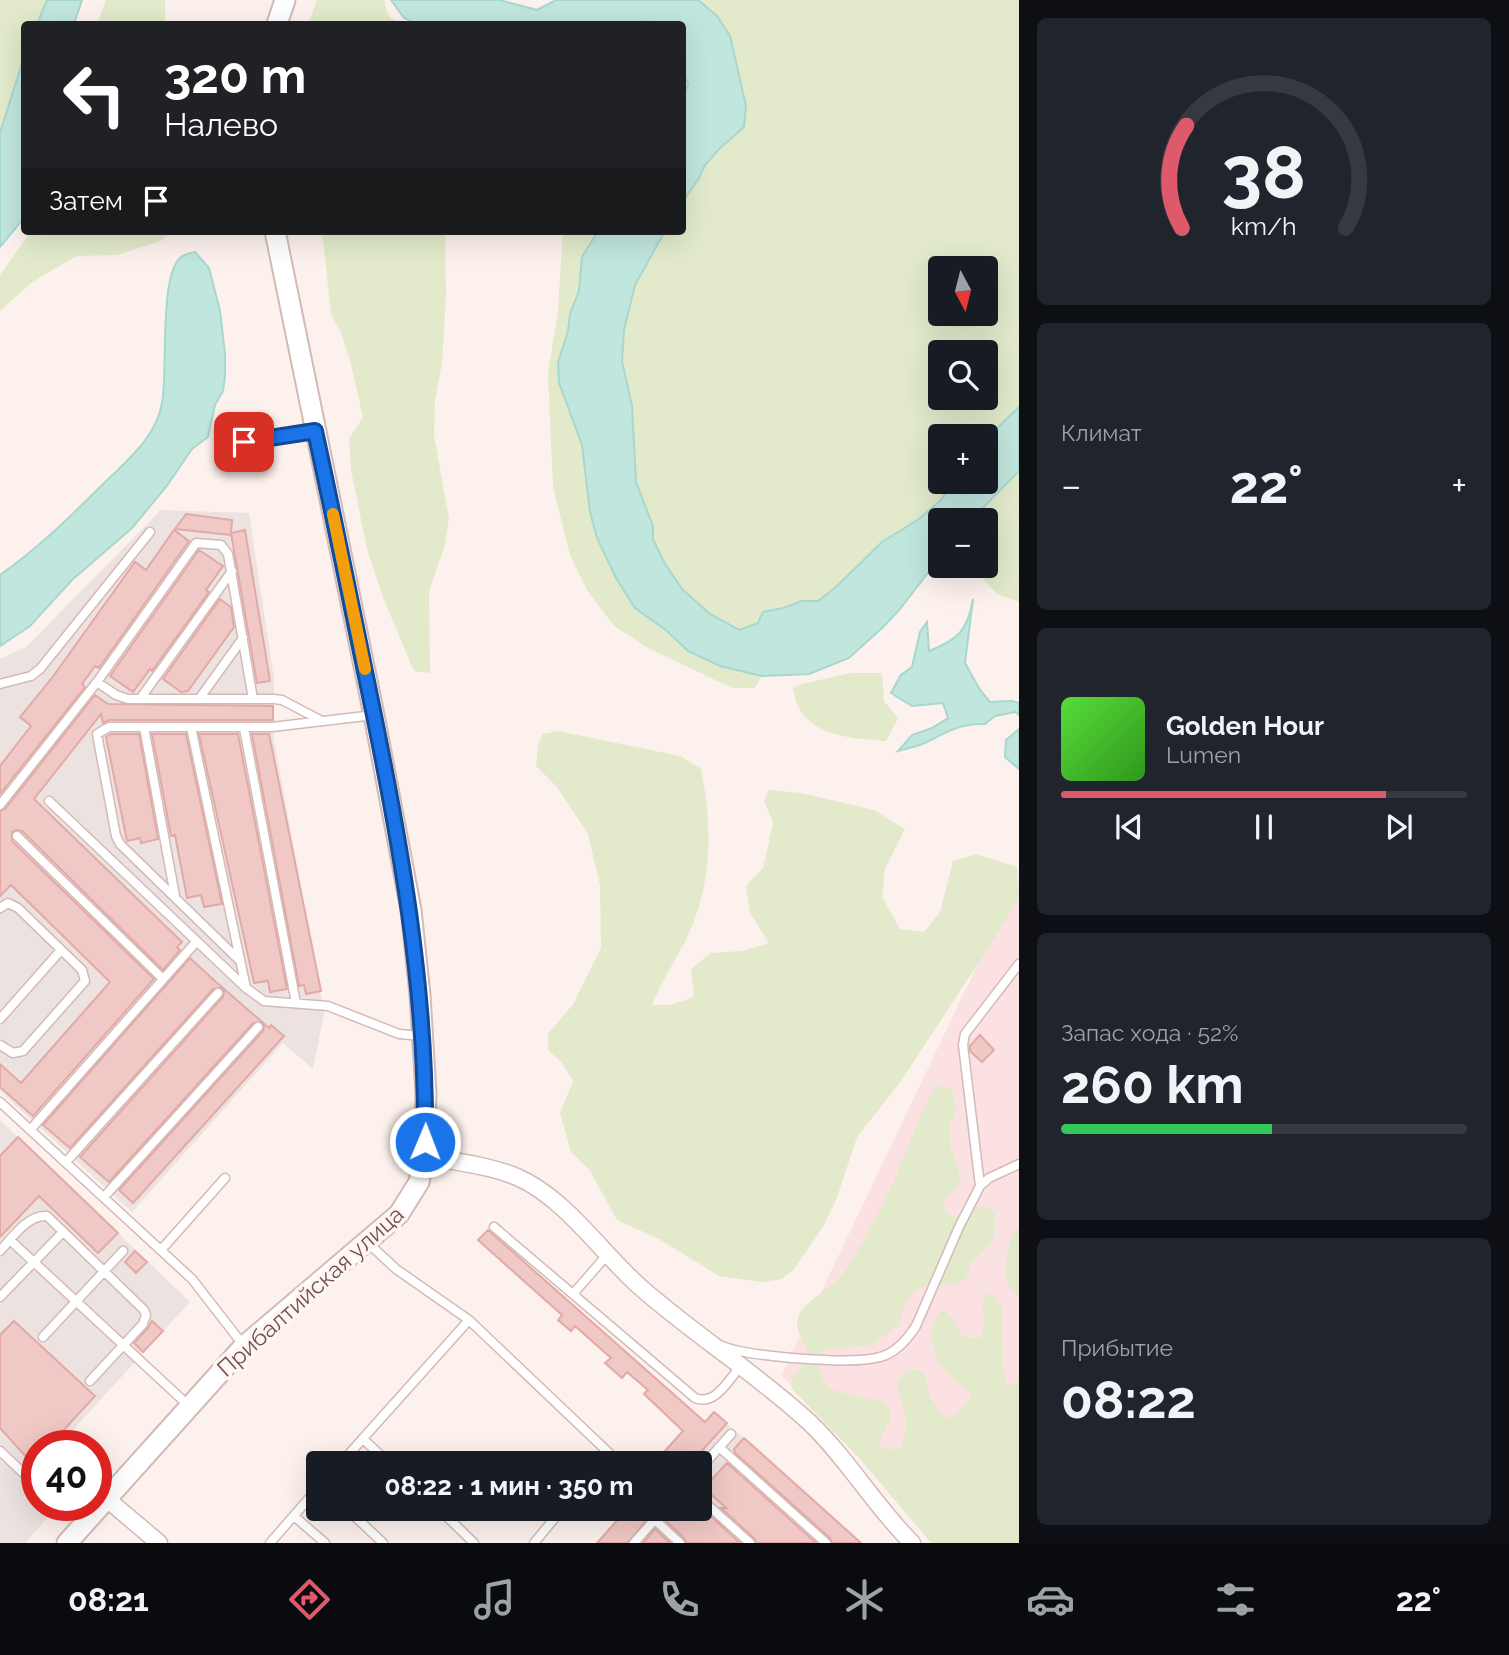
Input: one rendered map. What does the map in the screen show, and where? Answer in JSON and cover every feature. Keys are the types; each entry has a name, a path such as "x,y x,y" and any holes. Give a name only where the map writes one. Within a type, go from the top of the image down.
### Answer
{"street":[{"path":"278,21 285,0"},
{"name":"Прибалтийская улица","path":"112,1493 244,1346 399,1214 419,1182 424,1156 426,1093 411,910 276,235"},
{"path":"424,1156 517,1177 539,1189 573,1219 640,1287 795,1410 823,1436 912,1543"},
{"path":"112,1503 159,1543"},
{"name":"Прибалтийская улица","path":"67,1543 87,1521"}],"lane":[{"path":"226,445 315,431"},
{"path":"0,684 31,676 40,669 150,531"},
{"path":"0,805 97,682 196,543 221,545 228,554 253,699"},
{"path":"140,699 232,571"},
{"path":"199,698 243,638"},
{"path":"97,682 116,695 128,699 282,700 323,722"},
{"path":"239,960 123,848 116,836 97,734 109,727 244,728 374,715"},
{"path":"144,727 175,898"},
{"path":"191,727 246,988"},
{"path":"244,728 296,1003"},
{"path":"50,801 196,942 264,1002 328,1006 399,1034 422,1036"},
{"path":"17,836 163,979"},
{"path":"0,908 13,904 82,970 85,981 23,1051 13,1053 0,1045"},
{"path":"30,1130 196,942"},
{"path":"1,1016 61,950"},
{"path":"980,1186 962,1045 965,1034 1019,964"},
{"path":"66,1162 218,993"},
{"path":"104,1197 258,1027"},
{"path":"0,1102 192,1279 244,1346"},
{"path":"704,1337 727,1348 761,1355 867,1360 891,1352 909,1337 916,1326 980,1186 989,1178 1019,1164"},
{"path":"161,1250 225,1178"},
{"path":"0,1251 30,1220 42,1215 47,1216 144,1310 146,1315 143,1324 90,1381"},
{"path":"494,1227 695,1398 702,1400 715,1396 740,1367"},
{"path":"0,1296 63,1232"},
{"path":"10,1240 189,1406"},
{"path":"367,1242 396,1269 470,1320 607,1451"},
{"path":"43,1338 123,1251"},
{"path":"573,1294 607,1255"},
{"path":"352,1451 470,1320"},
{"path":"712,1455 731,1434"},
{"path":"363,1439 376,1451"},
{"path":"719,1447 826,1543"},
{"path":"0,1451 21,1471"},
{"path":"270,1543 306,1502"},
{"path":"712,1509 750,1543"},
{"path":"294,1516 324,1543"},
{"path":"360,1521 383,1543"},
{"path":"451,1521 474,1543"},
{"path":"534,1543 552,1521"},
{"path":"634,1543 654,1521"},
{"path":"656,1521 680,1543"}],"shaded area":[{"path":"161,510 249,513 274,679 273,734 324,1013 313,1069 283,1043 132,1212 0,1091 0,659 26,647"},
{"path":"1019,878 1019,1543 971,1543 781,1376"},
{"path":"0,1120 190,1302 73,1430 21,1430 21,1521 45,1521 25,1543 0,1543"},
{"path":"714,1412 861,1543 597,1543 617,1521 712,1521 712,1451 680,1451"}],"green space":[{"path":"0,0 47,0 38,21 21,21 21,66 0,133"},
{"path":"106,0 165,0 165,21 98,21"},
{"path":"317,0 384,0 388,15 395,21 309,21"},
{"path":"698,0 1019,0 1019,407 998,427 998,424 928,424 928,494 945,494 941,500 928,508 919,519 882,542 818,601 802,601 763,612 758,622 739,630 710,614 682,589 653,539 653,526 636,482 622,361 624,330 635,285 663,235 686,235 686,197 705,165 718,150 741,80 730,36 717,16"},
{"path":"28,235 169,235 161,241 117,255 76,256 31,283 0,311 0,275"},
{"path":"322,235 445,235 446,295 434,436 449,518 445,545 429,591 430,673 414,671 384,600 367,549 351,470 349,439 363,417 350,360 331,314"},
{"path":"563,235 596,235 582,257 579,291 570,314 568,331 558,363 559,383 582,445 590,512 597,538 635,608 667,631 688,651 720,666 762,676 755,688 732,688 648,648 614,626 587,590 570,555 553,487 548,375 558,310"},
{"path":"1019,471 1019,602 997,594 982,578 998,578 998,508 983,508"},
{"path":"851,673 882,673 884,701 898,718 886,741 841,736 827,731 805,716 797,704 793,688"},
{"path":"558,731 680,756 701,769 708,831 703,893 689,933 652,1005 670,1005 694,997 691,969 711,953 742,951 769,943 750,913 746,886 763,868 773,822 764,801 769,790 801,793 874,810 905,829 885,869 882,897 900,929 924,932 940,912 953,861 976,854 1017,867 1019,896 998,933 901,1081 857,1137 836,1200 823,1227 794,1269 782,1279 762,1282 719,1276 659,1239 617,1220 589,1169 571,1152 560,1113 573,1081 561,1062 548,1050 548,1034 574,1003 601,948 600,885 588,834 557,787 536,766 538,744 543,734"},
{"path":"936,1084 951,1088 956,1105 949,1136 959,1170 960,1184 944,1201 945,1211 952,1217 984,1206 995,1212 995,1234 988,1247 971,1262 966,1280 917,1290 907,1300 899,1325 871,1345 823,1352 820,1368 822,1379 828,1387 885,1404 891,1410 891,1417 879,1443 885,1450 900,1448 906,1423 896,1384 905,1373 918,1369 926,1378 929,1395 944,1418 956,1415 971,1397 966,1389 948,1374 937,1358 931,1332 937,1316 943,1309 966,1338 980,1338 984,1327 985,1293 994,1294 1002,1309 1003,1372 1007,1387 1016,1383 1019,1369 1019,1543 931,1543 861,1460 791,1385 809,1355 798,1330 799,1315 806,1305 838,1279 854,1258 886,1198"},
{"path":"1019,1227 1019,1299 1005,1280 1009,1244"}],"water":[{"path":"47,0 82,0 75,21 38,21"},
{"path":"391,0 499,0 537,10 556,0 698,0 717,16 730,36 746,106 744,127 705,165 686,197 686,21 410,21 404,18"},
{"path":"21,66 21,222 0,247 0,133"},
{"path":"596,235 663,235 635,285 624,330 622,361 632,406 636,482 653,526 653,539 664,562 682,589 710,614 739,630 758,623 763,612 802,601 818,601 882,542 928,511 928,573 900,609 849,658 809,674 762,676 720,666 688,651 667,631 635,608 616,578 597,538 590,512 582,445 559,383 558,363 568,331 570,314 579,291 582,257"},
{"path":"195,252 209,268 220,311 225,354 223,391 215,405 208,437 192,449 166,487 132,528 72,580 30,626 0,646 0,575 76,511 129,459 146,439 159,416 164,389 169,285 173,269 180,258"},
{"path":"1019,407 1019,471 998,492 998,427"},
{"path":"945,494 996,494 983,508 932,508"},
{"path":"973,599 965,663 990,702 1019,703 1019,715 1015,712 995,716 985,724 959,727 920,745 898,751 912,735 932,728 948,718 943,703 912,706 891,693 901,675 912,667 920,632 927,622 929,651 947,643 965,626"},
{"path":"1019,729 1019,769 1005,757 1006,740"}],"building":[{"path":"186,514 232,520 231,533 175,529"},
{"path":"174,530 189,541 99,668 95,666 82,684 85,687 0,794 0,766 31,726 20,717 52,678 135,562 146,570"},
{"path":"245,530 270,681 257,683 231,533"},
{"path":"199,550 223,566 206,590 209,592 152,671 150,669 133,692 110,676"},
{"path":"220,599 231,607 234,627 188,691 181,692 163,679"},
{"path":"95,695 108,704 273,706 273,720 109,720 103,723 101,714 34,799 182,942 177,947 180,950 163,970 22,831 12,832 12,841 154,979 33,1116 0,1087 0,1064 21,1083 110,982 11,885 0,896 0,811 5,809"},
{"path":"111,734 139,734 158,839 141,843 140,838 127,841 106,737"},
{"path":"152,734 186,734 222,904 204,907 201,895 187,898 175,835 171,836"},
{"path":"199,734 238,734 287,989 270,992 268,981 254,983"},
{"path":"252,734 269,734 321,991 306,994 304,985 299,986"},
{"path":"190,958 269,1028 271,1025 284,1036 133,1203 119,1190 263,1031 262,1022 253,1023 109,1182 80,1157 223,997 222,988 213,989 70,1148 43,1125"},
{"path":"980,1035 994,1050 982,1062 970,1051 970,1046"},
{"path":"18,1137 118,1233 98,1253 39,1196 0,1237 0,1156"},
{"path":"488,1230 705,1422 714,1412 727,1423 702,1451 665,1451 683,1431 644,1394 648,1390 627,1372 622,1378 605,1363 611,1358 575,1326 571,1331 558,1320 562,1315 478,1240"},
{"path":"135,1251 147,1262 136,1273 125,1262"},
{"path":"14,1321 95,1396 64,1430 21,1430 21,1451 0,1428 0,1335"},
{"path":"152,1321 163,1331 143,1352 134,1343"},
{"path":"744,1438 861,1543 832,1543 830,1538 735,1453 734,1449"},
{"path":"727,1463 816,1543 756,1543 712,1495 712,1479"},
{"path":"712,1517 740,1543 686,1543 666,1521 712,1521"},
{"path":"616,1521 646,1521 628,1543 597,1543"},
{"path":"655,1529 670,1543 643,1543"}],"slow traffic":[{"path":"333,514 365,669"}],"route":[{"path":"244,442 315,431 411,910 426,1093 425,1142"}]}
